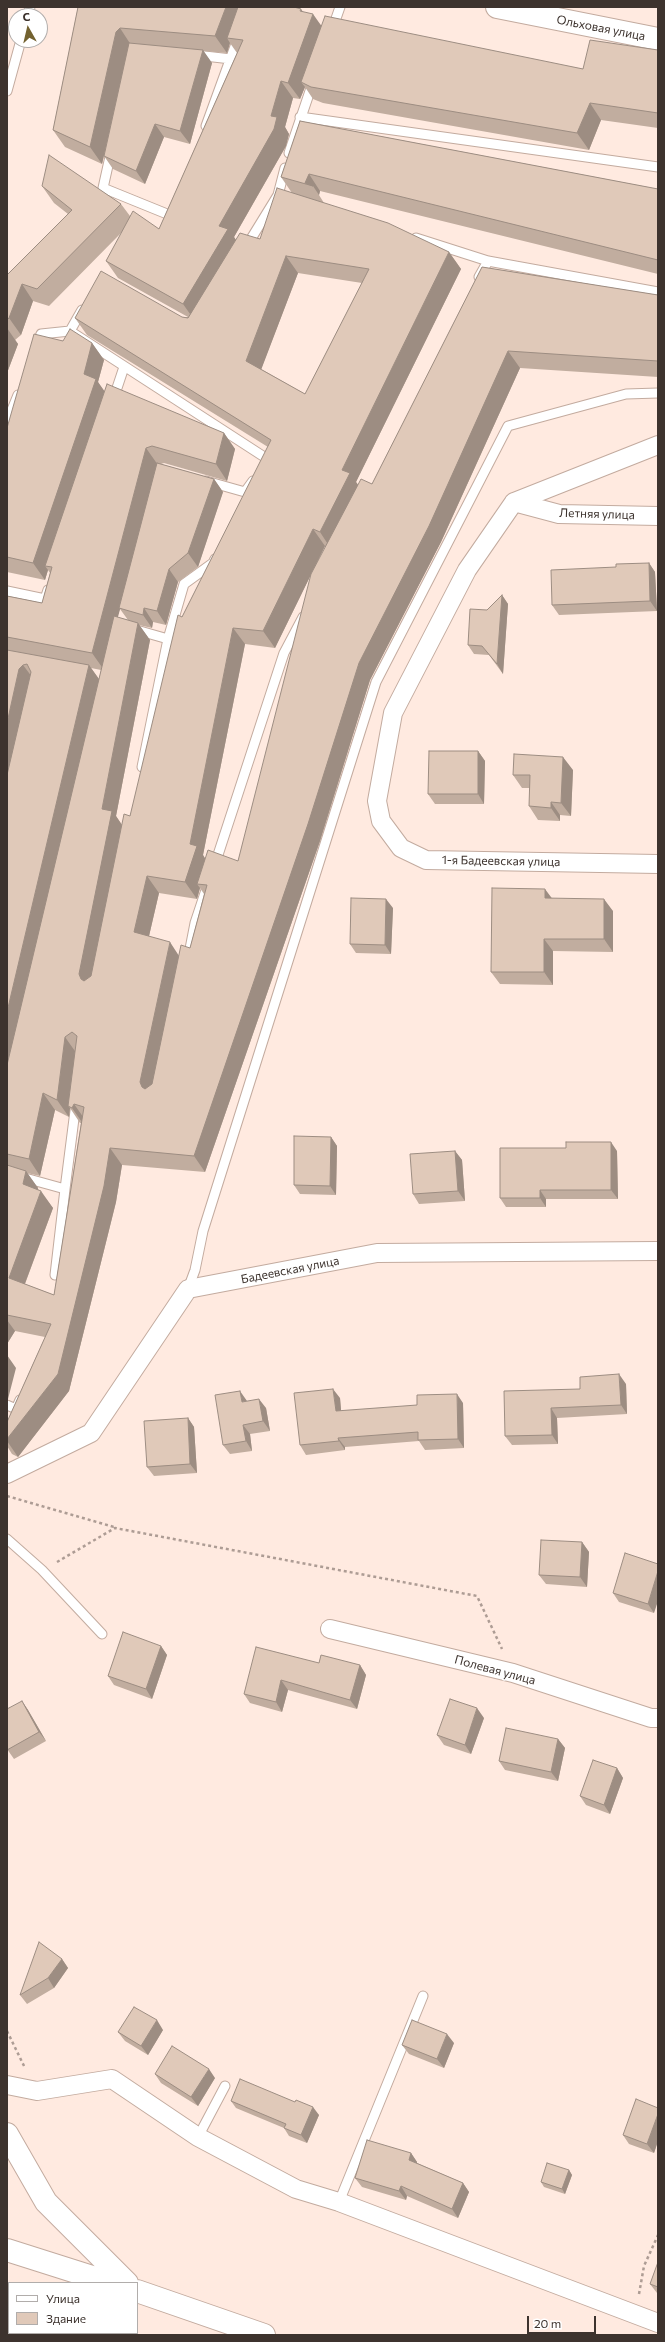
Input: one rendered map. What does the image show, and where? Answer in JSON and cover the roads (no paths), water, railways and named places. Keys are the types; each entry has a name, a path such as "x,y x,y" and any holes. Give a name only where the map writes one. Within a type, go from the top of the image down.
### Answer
{"main road":[{"name":"Ольховая улица","path":"497,7 658,39"},
{"path":"7,2134 46,2202 127,2282"},
{"path":"7,2250 108,2282"},
{"path":"138,2291 264,2335"}],"street":[{"path":"514,502 658,445"},
{"name":"Летняя улица","path":"514,502 559,514 658,516"},
{"name":"1-я Бадеевская улица","path":"514,502 467,570 393,713 377,801 381,821 401,848 426,860 658,864"},
{"name":"Бадеевская улица","path":"188,1290 377,1253 658,1251"},
{"path":"7,1474 91,1433 188,1290"},
{"name":"Полевая улица","path":"330,1629 513,1673 651,1718 658,1718"},
{"path":"7,2085 37,2091 112,2080 198,2138 296,2189 339,2202 658,2323"}],"lane":[{"path":"330,36 340,7"},
{"path":"201,137 242,29"},
{"path":"7,91 19,48"},
{"path":"186,54 231,59"},
{"path":"241,256 281,196 300,117 316,73"},
{"path":"300,117 658,167"},
{"path":"113,142 103,188 172,216 177,202"},
{"path":"405,235 488,261 658,292"},
{"path":"473,289 488,261"},
{"path":"70,331 88,300"},
{"path":"32,356 41,334 70,331 269,460 243,495 200,479"},
{"path":"109,412 124,367"},
{"path":"7,422 21,386"},
{"path":"188,1290 195,1270 203,1231 376,682 508,426 626,394 658,393"},
{"path":"140,780 168,639 184,584 213,563 219,549"},
{"path":"7,591 45,599 50,584"},
{"path":"186,970 195,923 284,653 306,611"},
{"path":"122,626 168,639"},
{"path":"55,1275 78,1094"},
{"path":"7,1173 65,1189"},
{"path":"7,1405 16,1409 25,1388"},
{"path":"7,1539 42,1570 102,1634"},
{"path":"339,2202 423,1996"},
{"path":"198,2138 225,2086"}]}
